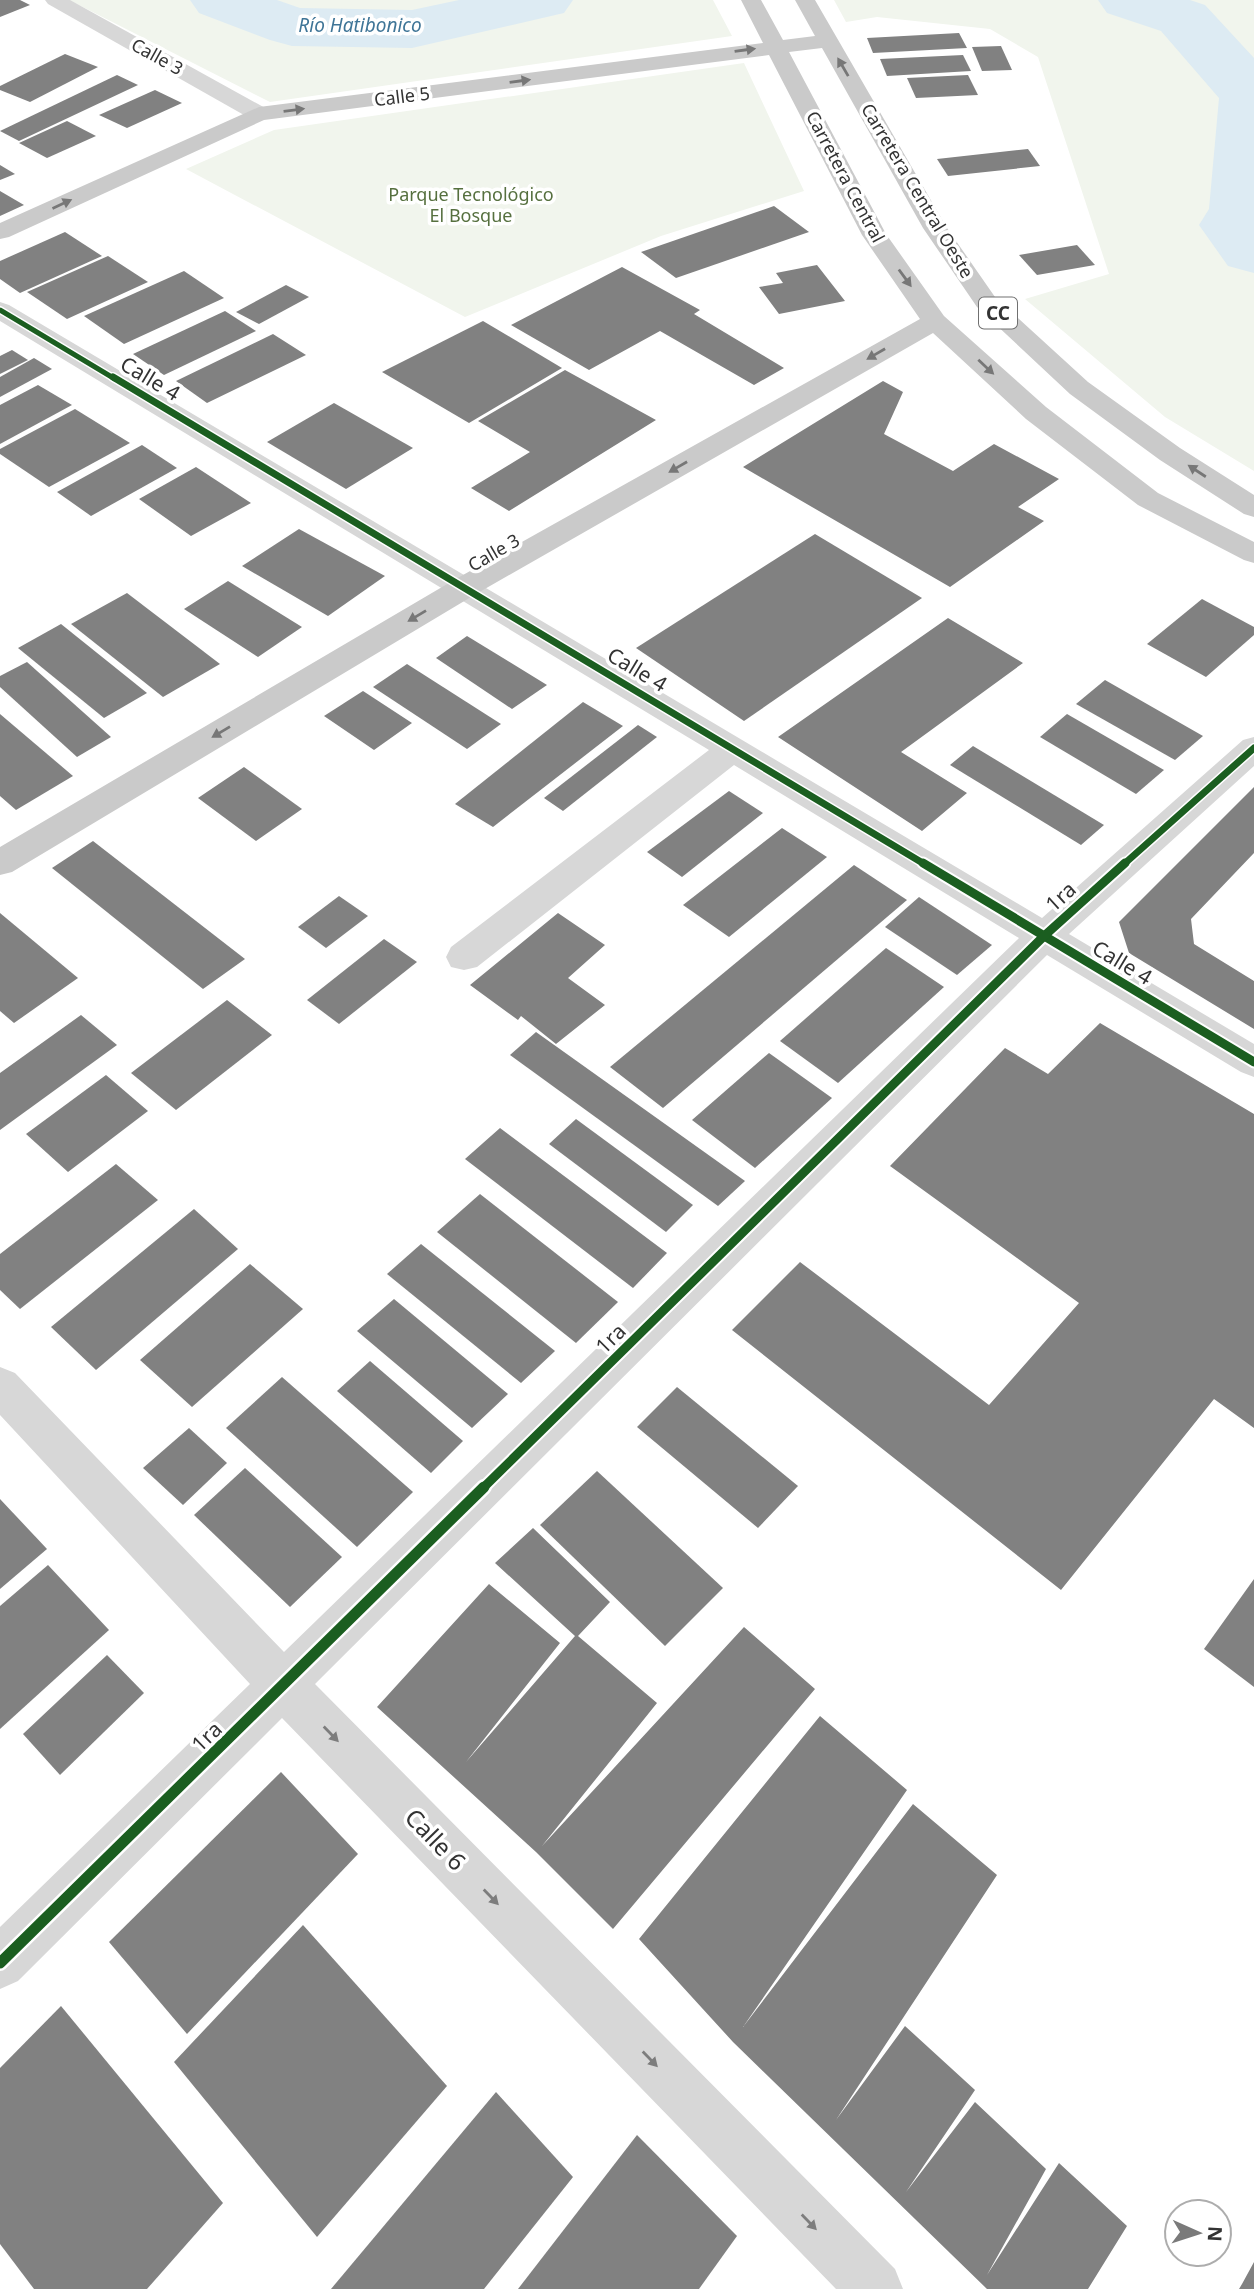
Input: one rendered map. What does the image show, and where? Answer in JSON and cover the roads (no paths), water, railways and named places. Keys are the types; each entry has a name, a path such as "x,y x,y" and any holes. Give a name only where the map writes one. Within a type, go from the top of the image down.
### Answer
{"main road":[{"name":"CC","path":"751,0 770,36"},
{"name":"Carretera Central Oeste","path":"805,0 935,228 986,302 1079,388 1170,454 1254,508"},
{"name":"Calle 5","path":"0,232 259,114 415,96 770,36 822,31"},
{"name":"Carretera Central","path":"770,36 874,235 935,321"},
{"name":"CC","path":"935,321 1036,413 1148,499 1254,554"},
{"name":"Calle 3","path":"0,863 466,587 935,321"}],"street":[{"name":"Calle 3","path":"55,0 259,114"},
{"name":"Calle 4","path":"0,310 466,587 1254,1062"},
{"name":"1ra","path":"0,1963 1043,937 1254,748"},
{"path":"464,957 733,749"},
{"name":"Calle 6","path":"0,1386 284,1686 875,2289"}],"waterway":[{"name":"Río Hatibonico","path":"221,0 292,27 412,29 542,0"},
{"name":"Río Hatibonico","path":"1129,0 1183,18 1252,95 1244,209 1235,225 1254,251"}],"park label":[{"name":"Parque Tecnológico El Bosque","path":"471,206"}]}
